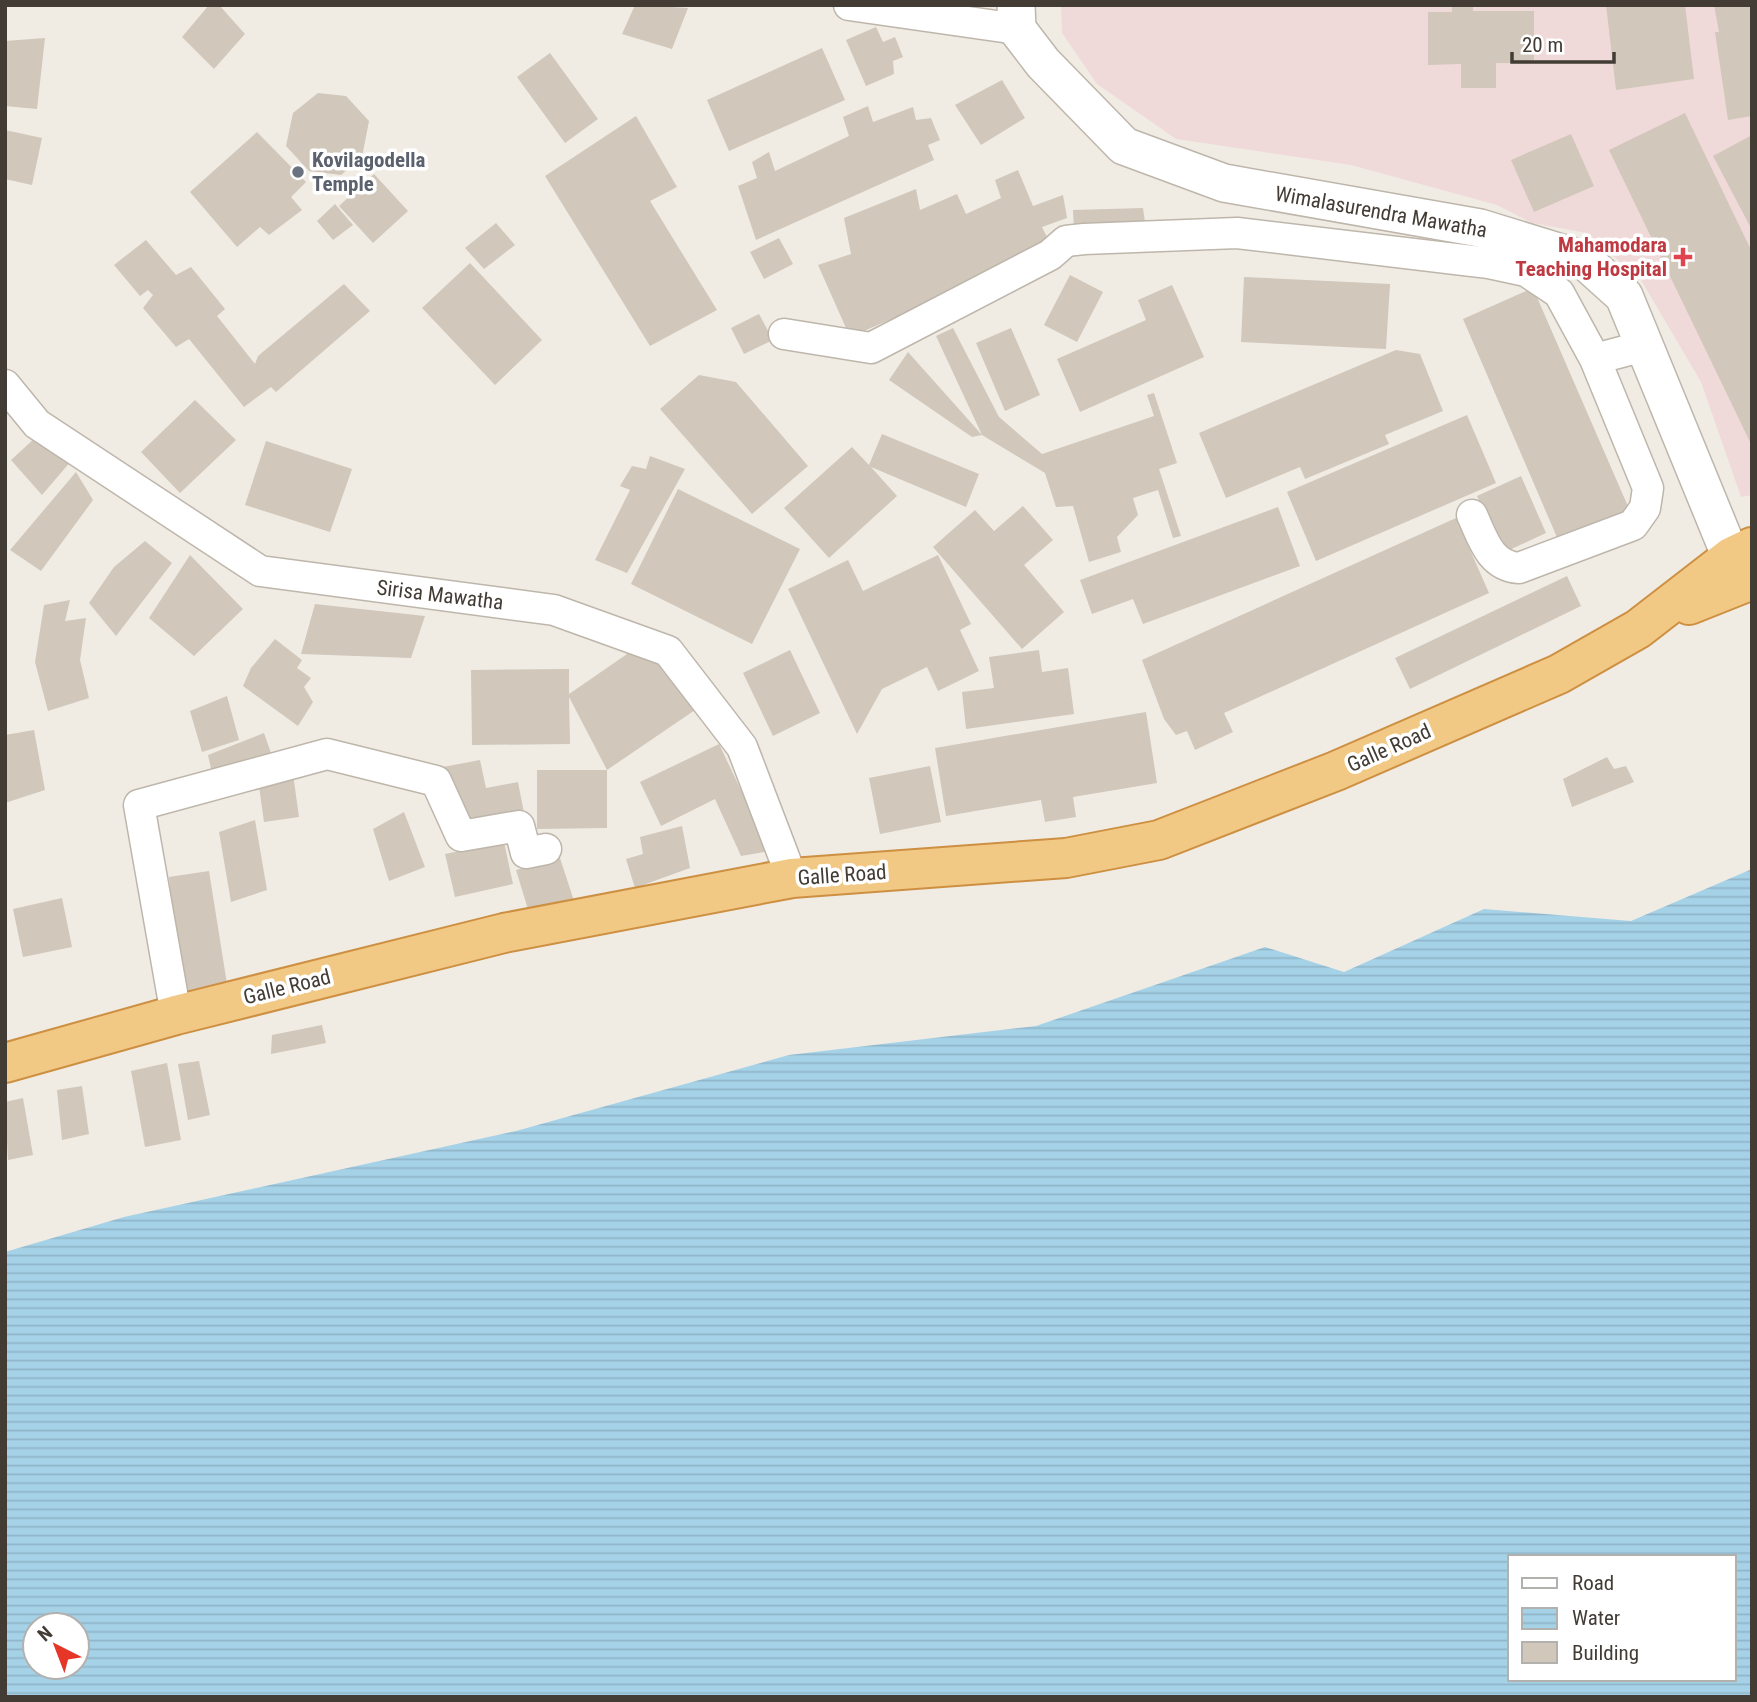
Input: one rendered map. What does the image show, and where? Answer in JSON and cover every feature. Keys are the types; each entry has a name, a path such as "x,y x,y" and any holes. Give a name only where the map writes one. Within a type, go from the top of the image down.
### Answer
{"highway":[{"name":"Galle Road","path":"5,1063 176,1015 504,933 792,878 1066,858 1159,840 1336,771 1559,674 1744,567"}],"street":[{"path":"849,5 1017,17"},
{"name":"Wimalasurendra Mawatha","path":"1017,17 1043,63 1124,146 1224,183 1480,228 1584,260 1625,296 1644,346 1744,567"},
{"path":"784,334 871,348 1049,255 1066,241 1237,233 1489,263 1526,271 1559,293 1595,359 1648,488 1645,508 1633,525 1519,568 1505,567 1490,555 1472,515"},
{"path":"1595,359 1644,346"},
{"name":"Sirisa Mawatha","path":"5,385 37,424 260,571 554,610 668,651 743,747 792,878"},
{"path":"176,1015 139,805 327,754 436,781 461,836 519,826 526,853 546,849"}],"shaded area":[{"name":"Mahamodara Teaching Hospital","path":"1061,5 1752,5 1752,495 1741,497 1701,382 1641,280 1587,233 1532,223 1497,205 1351,165 1176,139 1097,84 1062,33"}],"water":[{"path":"1752,869 1752,1697 5,1697 5,1252 124,1217 516,1131 789,1055 1036,1026 1265,947 1344,972 1484,909 1631,921"}],"building":[{"path":"209,5 219,5 245,34 214,69 182,37"},
{"path":"635,5 688,8 672,49 622,34"},
{"path":"1452,5 1473,5 1473,11 1534,11 1534,63 1496,63 1496,88 1461,88 1461,64 1428,65 1428,12 1452,12"},
{"path":"1606,5 1685,5 1694,79 1616,90"},
{"path":"1714,5 1752,5 1752,116 1728,120 1715,32 1719,32"},
{"path":"876,27 883,42 895,37 903,57 893,61 894,74 866,86 846,40"},
{"path":"45,38 37,109 5,106 5,41"},
{"path":"822,48 845,100 729,151 707,100"},
{"path":"550,53 598,119 565,143 517,77"},
{"path":"1002,80 1025,118 981,145 955,105"},
{"path":"318,93 346,96 369,121 362,157 341,175 309,171 286,146 293,113"},
{"path":"868,106 873,122 913,107 916,120 931,118 940,140 928,145 934,160 756,240 738,186 757,178 752,162 769,152 775,171 849,136 843,117"},
{"path":"1685,113 1752,252 1752,446 1609,150"},
{"path":"636,116 677,187 650,201 717,310 650,346 545,176"},
{"path":"5,130 42,138 32,185 5,179"},
{"path":"257,132 306,182 291,197 302,210 269,235 260,227 237,247 190,192"},
{"path":"1571,134 1594,186 1534,212 1511,160"},
{"path":"1752,135 1752,230 1713,156"},
{"path":"1018,170 1033,206 1063,195 1067,218 1042,227 1053,249 850,337 818,265 851,254 844,218 916,189 920,210 957,194 966,214 1001,198 995,180"},
{"path":"374,174 408,211 373,243 339,206"},
{"path":"335,204 353,225 333,240 317,221"},
{"path":"1143,208 1149,250 1075,250 1073,210"},
{"path":"496,223 515,245 484,269 465,248"},
{"path":"779,238 793,264 764,279 750,252"},
{"path":"146,240 176,275 191,267 225,309 217,316 255,364 258,356 344,284 370,311 276,392 271,387 244,407 189,339 176,347 143,308 153,295 148,290 140,296 114,265"},
{"path":"470,263 542,340 495,385 422,308"},
{"path":"1070,275 1103,292 1077,342 1044,325"},
{"path":"1244,277 1390,284 1386,349 1241,342"},
{"path":"1172,285 1204,357 1080,412 1057,359 1146,320 1138,300"},
{"path":"1533,288 1630,511 1559,542 1463,319"},
{"path":"759,314 773,340 744,354 731,328"},
{"path":"953,328 999,417 1042,454 1154,416 1147,395 1154,393 1177,463 1159,469 1181,536 1173,538 1158,490 1133,498 1138,515 1117,537 1121,552 1089,562 1073,506 1056,507 1045,473 982,435 936,336"},
{"path":"1011,328 1040,395 1005,411 976,343"},
{"path":"1396,350 1420,354 1443,411 1385,435 1389,444 1305,479 1300,467 1226,498 1199,433"},
{"path":"908,352 982,435 972,437 889,380"},
{"path":"699,375 736,382 808,466 752,514 660,409"},
{"path":"195,400 236,440 180,493 141,452"},
{"path":"1467,415 1496,483 1316,561 1287,492"},
{"path":"882,434 979,474 966,507 871,467 897,496 829,558 784,508 852,447 869,465"},
{"path":"35,438 72,460 42,495 11,460"},
{"path":"266,441 352,469 330,532 245,505"},
{"path":"650,456 685,469 627,573 595,560 630,490 620,486 632,466 646,469"},
{"path":"76,472 93,500 41,571 10,550"},
{"path":"1521,476 1546,533 1503,553 1477,496"},
{"path":"678,489 800,549 752,644 631,584"},
{"path":"1023,506 1053,540 1024,565 1064,612 1022,649 933,547 975,510 994,531"},
{"path":"1278,507 1300,566 1143,624 1133,599 1092,614 1080,580"},
{"path":"1456,518 1489,593 1224,713 1233,732 1195,750 1187,731 1176,735 1164,719 1142,660"},
{"path":"145,541 172,563 116,636 89,603 114,567"},
{"path":"190,555 243,609 194,656 149,618"},
{"path":"938,555 971,624 960,630 979,671 938,691 927,667 882,689 857,734 788,589 848,560 863,591"},
{"path":"1567,576 1581,606 1410,689 1395,658"},
{"path":"70,600 65,621 86,618 80,660 89,698 48,711 35,662 44,605"},
{"path":"315,604 425,616 411,658 301,654"},
{"path":"275,639 302,660 297,668 311,678 304,687 313,702 298,726 243,686 251,668"},
{"path":"790,650 820,713 773,736 743,673"},
{"path":"1039,650 1042,672 1068,668 1074,714 966,729 962,692 994,688 989,657"},
{"path":"630,652 665,662 698,708 607,770 569,697 570,744 472,745 471,670 569,669 569,694"},
{"path":"227,696 239,740 202,752 190,711"},
{"path":"1146,712 1157,783 1073,797 1076,817 1045,822 1041,800 946,816 935,748"},
{"path":"34,730 45,790 5,803 5,735"},
{"path":"264,733 272,756 213,778 208,755"},
{"path":"719,744 770,851 741,856 715,799 661,826 640,782"},
{"path":"1607,757 1614,769 1626,766 1634,782 1572,807 1563,779"},
{"path":"480,760 486,788 518,782 524,813 454,827 443,767"},
{"path":"930,766 941,822 880,834 869,778"},
{"path":"537,770 607,770 607,828 537,829"},
{"path":"293,774 299,817 264,822 258,779"},
{"path":"404,812 425,867 389,881 373,829"},
{"path":"255,820 267,890 231,902 219,832"},
{"path":"682,826 690,868 635,888 626,859 643,854 640,837"},
{"path":"504,842 513,884 455,897 445,854"},
{"path":"560,858 575,904 530,916 516,870"},
{"path":"209,871 227,984 181,996 169,877"},
{"path":"62,898 72,947 23,957 13,909"},
{"path":"322,1025 326,1043 271,1054 272,1035"},
{"path":"199,1061 210,1115 188,1120 178,1064"},
{"path":"167,1063 181,1140 145,1147 131,1071"},
{"path":"82,1086 89,1134 62,1140 57,1090"},
{"path":"23,1098 33,1155 8,1160 5,1102"}],"place":[{"name":"Kovilagodella Temple","path":"298,172"},
{"name":"Mahamodara Teaching Hospital","path":"1683,257"}]}
